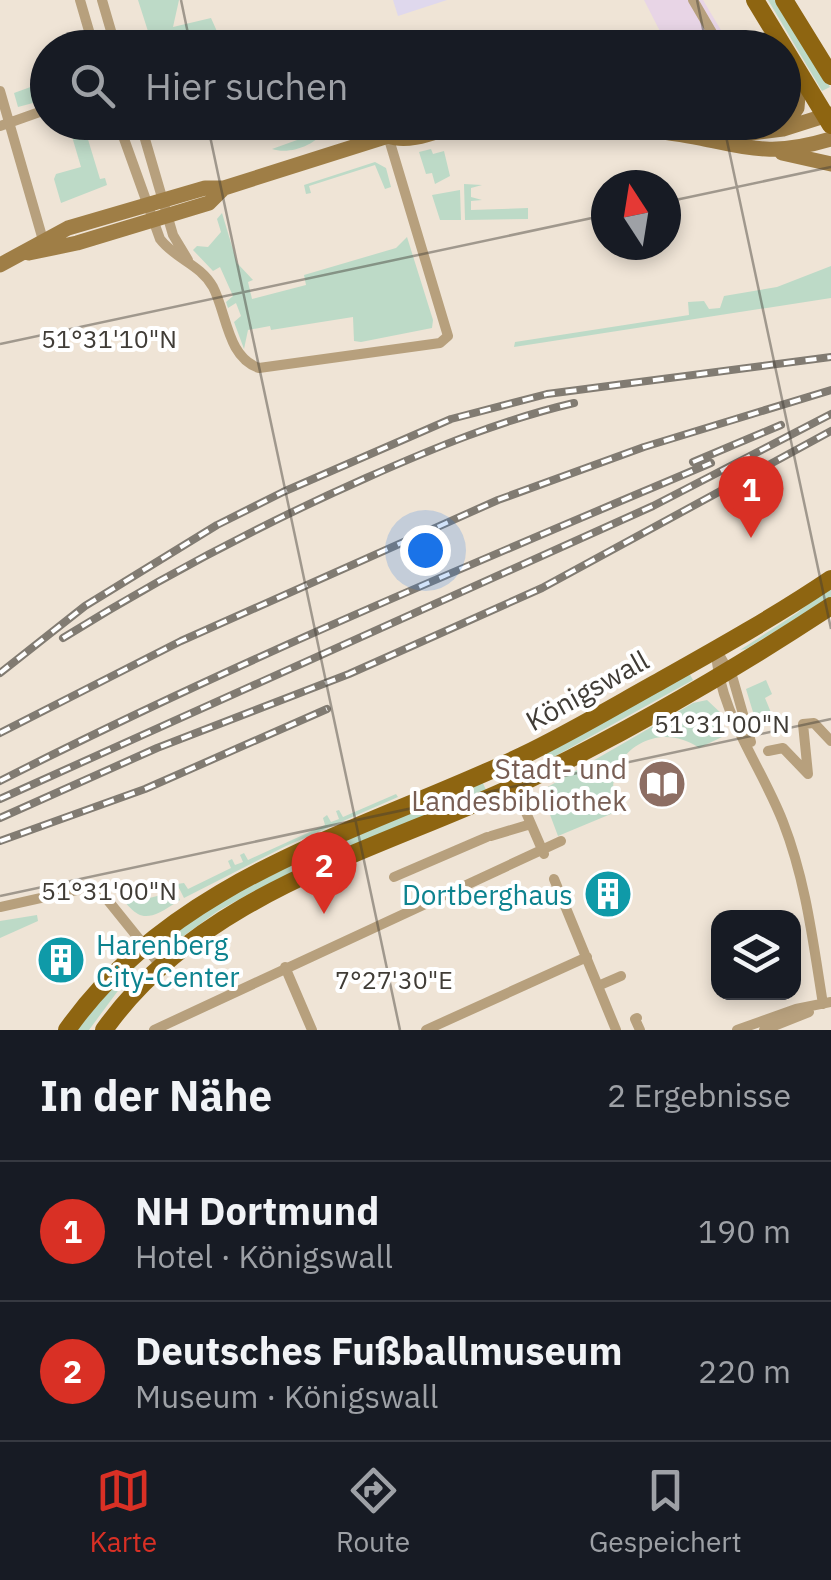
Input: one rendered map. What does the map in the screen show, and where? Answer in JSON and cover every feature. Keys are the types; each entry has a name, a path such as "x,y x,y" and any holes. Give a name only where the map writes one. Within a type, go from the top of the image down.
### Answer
{"main road":[{"path":"755,0 774,30"},
{"path":"784,0 830,73"},
{"path":"801,74 830,118 801,125"},
{"path":"773,151 831,139"},
{"path":"25,253 77,243 155,213 164,199 205,188 224,188 375,140"},
{"path":"706,140 831,164"},
{"path":"0,265 68,228 209,203 224,188"},
{"name":"Königswall","path":"67,1030 110,976 187,912 259,871 540,747 716,649 831,579"},
{"name":"Königswall","path":"104,1030 160,966 249,902 527,780 723,672 831,606"}],"street":[{"path":"80,0 89,30"},
{"path":"102,0 111,30"},
{"path":"693,0 711,30"},
{"path":"0,92 5,124 43,240"},
{"path":"5,124 30,115"},
{"path":"125,140 166,247 189,261 210,283 236,350 246,363 259,368 440,343 448,336 389,140"},
{"path":"146,140 164,199"},
{"path":"716,649 801,876 827,1003"},
{"path":"768,752 783,748 808,774 803,724 814,723 831,741"},
{"path":"520,797 543,852"},
{"path":"394,877 489,837 531,824"},
{"path":"154,1030 561,841"},
{"path":"554,878 616,1030"},
{"path":"0,907 90,887 106,898 160,966"},
{"path":"426,1030 587,958"},
{"path":"285,967 312,1030"},
{"path":"598,984 620,974"},
{"path":"737,1030 776,1015 827,1003"},
{"path":"764,1030 827,1003"}],"shaded area":[{"path":"393,0 447,0 398,16"},
{"path":"644,0 703,0 721,30 659,30"}],"green space":[{"path":"138,0 179,0 173,27 211,18 216,30 148,30"},
{"path":"768,0 776,0 795,30 786,30"},
{"path":"801,40 830,87 822,91 801,56"},
{"path":"30,87 30,104 18,107 14,93"},
{"path":"73,140 88,140 100,179 105,178 107,185 61,203 56,174 81,167"},
{"path":"297,140 315,140 287,151 272,149"},
{"path":"431,149 433,154 444,151 450,176 435,184 432,173 426,174 419,152"},
{"path":"375,162 386,168 391,187 385,189 375,165 309,186 311,193 306,194 304,185"},
{"path":"464,184 482,185 471,188 471,197 482,200 471,201 471,210 528,208 528,219 465,220"},
{"path":"460,190 461,220 440,220 432,195"},
{"path":"222,213 237,263 253,280 248,282 252,299 306,285 304,275 396,248 407,237 433,320 432,328 361,342 354,341 353,317 271,330 270,326 248,330 244,349 234,322 241,316 236,303 228,308 226,302 233,296 220,267 213,271 193,250 197,246 208,247 221,232 217,219"},
{"path":"831,266 831,298 514,347 515,342 689,315 688,302 704,301 709,309 720,308 724,296 777,287"},
{"path":"831,585 831,597 740,650 797,613"},
{"path":"688,671 693,680 550,759 542,755"},
{"path":"766,680 772,694 765,698 772,715 756,722 746,689"},
{"path":"707,700 723,715 714,719 722,737 699,748 682,739 664,737 633,748 615,775 613,792 618,811 558,836 543,796 546,788 693,703"},
{"path":"482,781 486,790 254,891 178,940 170,930 252,880"},
{"path":"396,794 398,797 286,846 184,898 177,884 184,883 188,889 231,868 228,861 232,859 235,865 243,862 240,855 244,853 248,860 325,825 323,818 327,815 331,822 339,819 336,811 343,817"},
{"path":"119,879 123,888 136,897 151,897 175,889 180,900 156,914 141,915 110,884"},
{"path":"37,915 38,921 0,938 0,921"},
{"path":"140,961 89,1030 76,1030 97,999"}],"railway":[{"path":"0,673 85,606 217,525 451,419 547,394 831,357"},
{"path":"0,733 181,641 498,500 644,447 831,390"},
{"path":"63,638 174,573 327,496 468,436 574,403"},
{"path":"0,799 653,506 831,414"},
{"path":"693,462 781,425"},
{"path":"0,818 157,748 349,674 542,588 831,431"},
{"path":"0,781 264,655 711,463"},
{"path":"0,841 145,789 327,709"}],"place":[{"name":"NH Dortmund","path":"751,538"},
{"name":"Stadt- und Landesbibliothek","path":"662,784"},
{"name":"Dortberghaus","path":"608,894"},
{"name":"Deutsches Fußballmuseum","path":"324,914"},
{"name":"Harenberg City-Center","path":"61,960"}]}
